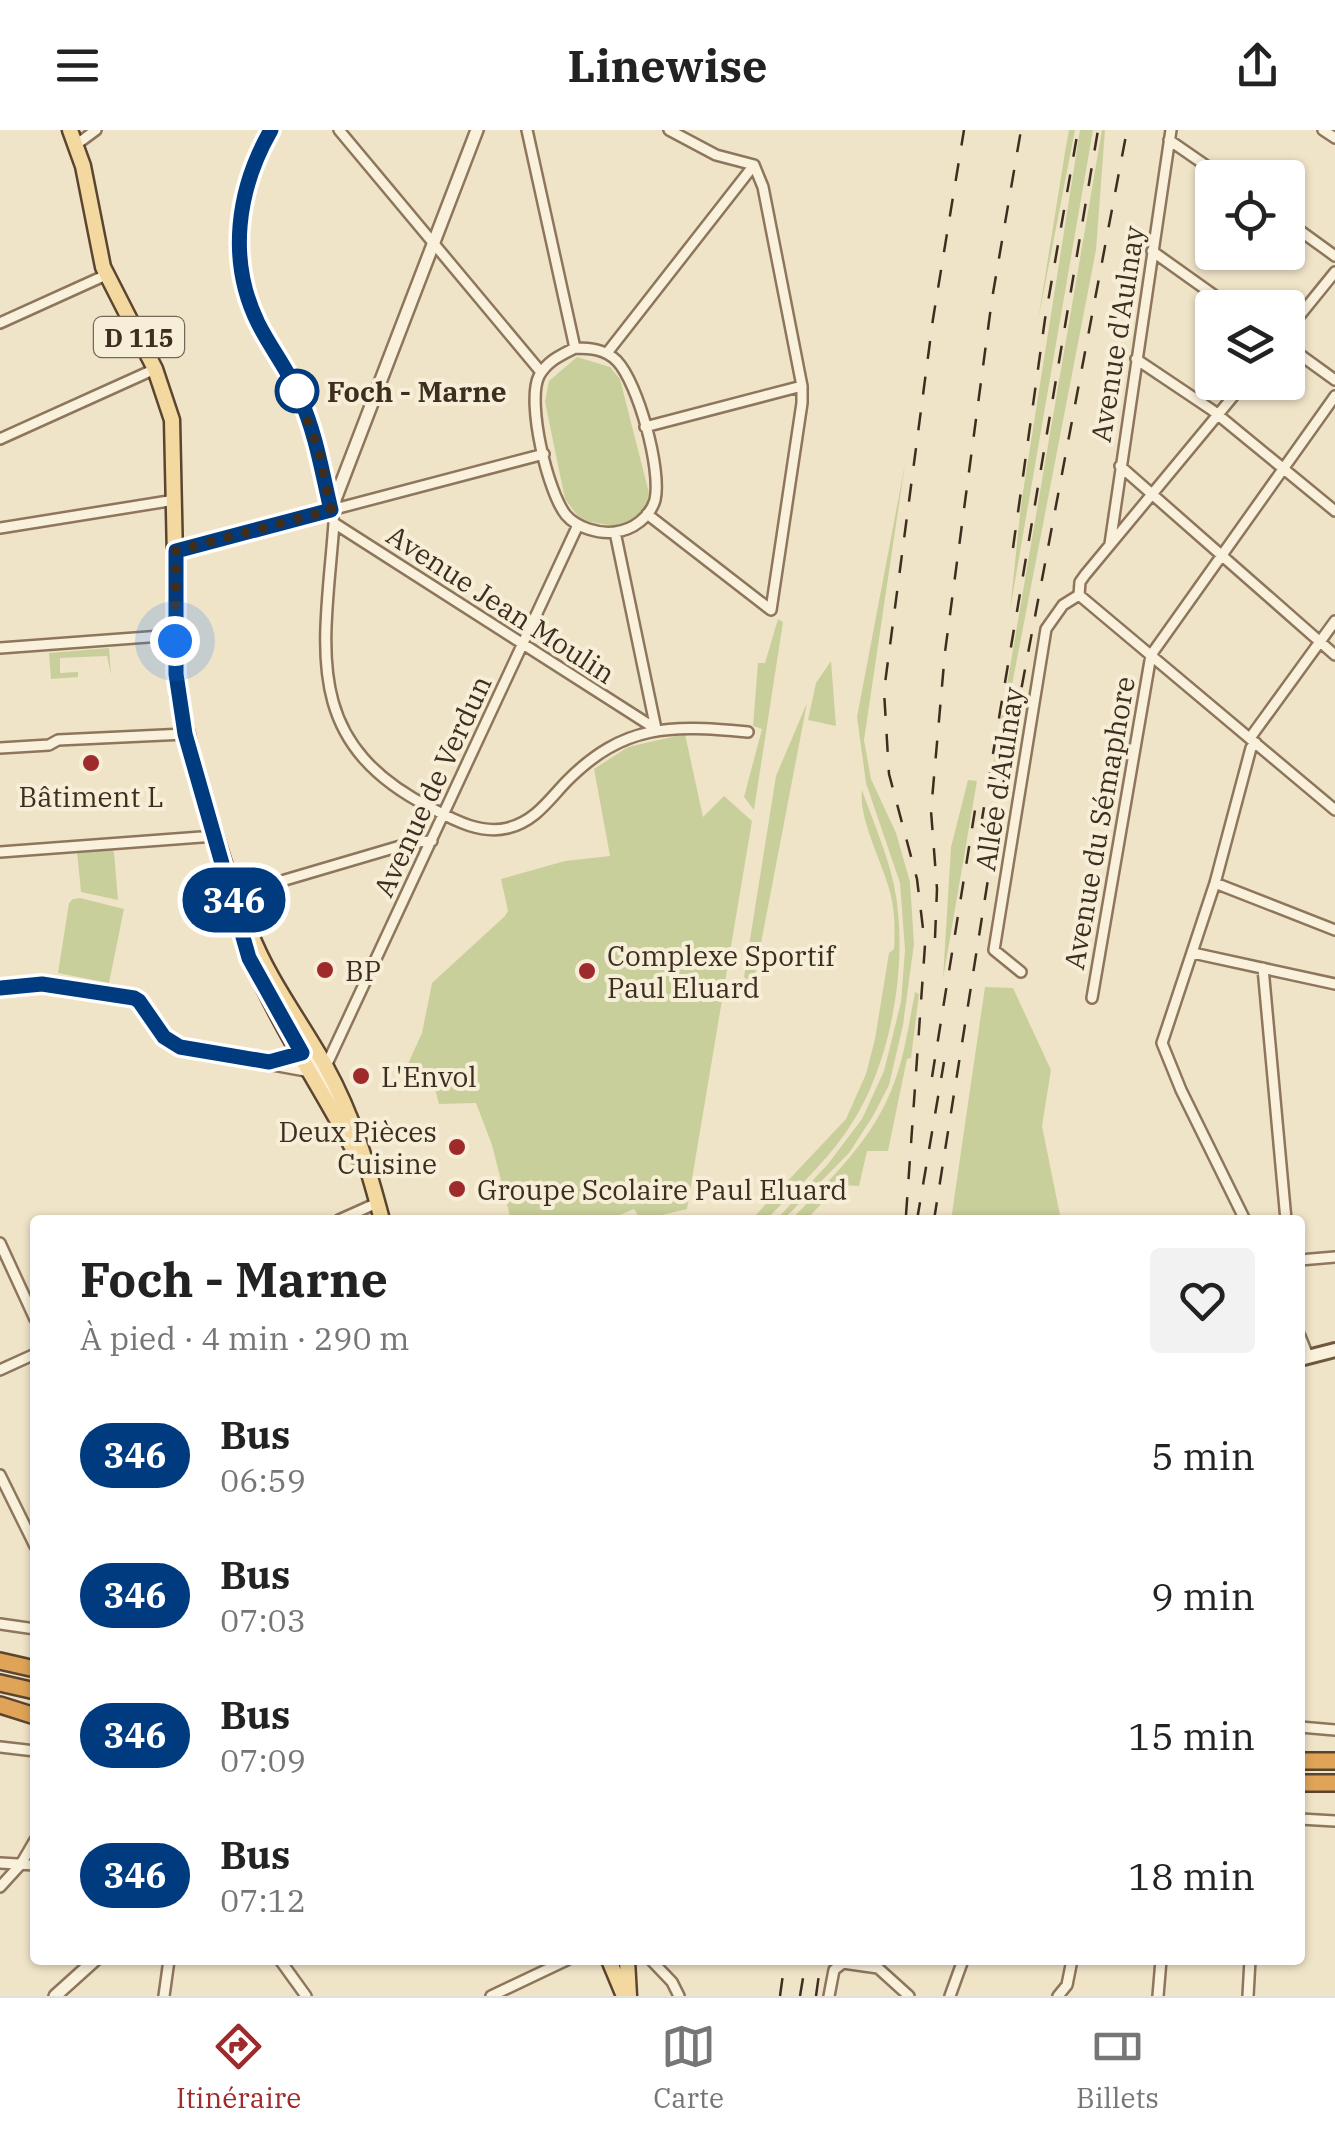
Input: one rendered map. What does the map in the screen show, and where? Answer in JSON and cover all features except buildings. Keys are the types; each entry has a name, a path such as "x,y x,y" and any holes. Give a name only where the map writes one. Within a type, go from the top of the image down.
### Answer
{"highway":[{"path":"0,1660 30,1657"},
{"path":"0,1660 30,1668"},
{"path":"0,1683 30,1690"},
{"path":"0,1705 30,1714"},
{"path":"1305,1761 1335,1761"},
{"path":"1305,1782 1335,1783"}],"main road":[{"name":"D 115","path":"74,137 106,275 155,369 172,420 176,674 185,734 249,958 302,1053 318,1069 354,1126 381,1215"},
{"name":"D 115","path":"234,895 355,1154 369,1172"},
{"path":"1305,1357 1335,1341"},
{"path":"1305,1358 1335,1350"},
{"path":"610,1965 623,1994"},
{"path":"623,1994 626,1965"}],"street":[{"path":"74,137 96,130"},
{"path":"271,130 245,190 241,210 240,260 245,289 257,321 299,394 333,489"},
{"path":"338,130 540,372"},
{"path":"477,130 333,489 326,620 326,676 333,710 352,748 393,787 479,829 505,829 536,816 587,760 604,749 656,729 692,727 748,732"},
{"path":"527,130 574,348"},
{"path":"669,130 716,155 754,165"},
{"path":"1323,130 1335,138"},
{"path":"1170,135 1201,160"},
{"name":"Avenue d'Aulnay","path":"1110,544 1170,135"},
{"path":"607,353 754,165"},
{"path":"647,514 771,610 797,448 802,386 763,186 754,165"},
{"path":"1305,234 1335,256"},
{"path":"1152,251 1207,290"},
{"path":"1305,309 1335,272"},
{"path":"0,322 106,275"},
{"path":"574,348 607,353 627,374 645,427 655,481 654,500 647,514 630,528 616,532 598,531 569,518 558,501 533,408 540,372 552,360 574,348"},
{"path":"1305,358 1335,380"},
{"path":"1136,359 1218,415 1335,510"},
{"path":"0,439 155,369"},
{"path":"645,427 802,386"},
{"path":"1151,655 1335,396"},
{"path":"1230,400 1085,575 1079,596 1335,810"},
{"path":"176,551 332,516 544,454"},
{"path":"1120,466 1335,655"},
{"path":"0,528 175,500"},
{"name":"Avenue Jean Moulin","path":"332,516 522,645 656,729"},
{"name":"Avenue de Verdun","path":"318,1069 432,841 578,525"},
{"path":"616,532 656,729"},
{"name":"Allée d'Aulnay","path":"1021,972 994,950 1046,629 1062,605 1079,596"},
{"path":"1243,1215 1162,1044 1215,883 1253,740 1335,621"},
{"path":"0,648 175,635"},
{"name":"Avenue du Sémaphore","path":"1092,998 1151,655"},
{"path":"0,748 48,745 58,740 185,734"},
{"path":"0,852 215,836"},
{"path":"234,895 414,842 432,841"},
{"path":"1215,883 1335,930"},
{"path":"1193,953 1335,984"},
{"path":"1263,968 1286,1215"},
{"path":"0,988 42,984 134,998 172,1044 318,1069"},
{"path":"269,1062 302,1053"},
{"path":"351,1215 378,1204"},
{"path":"0,1243 30,1308"},
{"path":"1305,1260 1335,1258"},
{"path":"0,1370 30,1356"},
{"path":"0,1475 30,1536"},
{"path":"0,1624 30,1628"},
{"path":"1305,1727 1335,1730"},
{"path":"0,1746 30,1749"},
{"path":"1305,1819 1335,1820"},
{"path":"0,1887 30,1849"},
{"path":"0,1863 30,1865"},
{"path":"56,1996 90,1965"},
{"path":"164,1996 168,1965"},
{"path":"284,1965 306,1996"},
{"path":"490,1996 556,1965"},
{"path":"655,1965 672,1982 679,1996"},
{"path":"829,1996 834,1970 840,1965"},
{"path":"880,1965 909,1996"},
{"path":"950,1996 961,1965"},
{"path":"1058,1995 1067,1985 1071,1965"},
{"path":"1158,1996 1161,1965"},
{"path":"1248,1996 1250,1965"}],"green space":[{"path":"1069,130 1075,130 1038,321 1065,152"},
{"path":"1080,130 1093,130 1010,610 1021,505"},
{"path":"1102,130 1096,250 991,778"},
{"path":"577,357 610,367 620,379 649,493 639,515 624,524 580,519 565,499 545,402 549,381"},
{"path":"905,464 864,740 871,779 896,833 910,882 914,944 903,1025 889,1085 873,1116 849,1153 788,1215 781,1215 828,1164 862,1119 884,1071 901,1002 905,950 900,883 866,783 857,717"},
{"path":"778,619 783,622 754,810 744,797 762,729 753,726 758,663 765,663"},
{"path":"109,648 111,675 107,656 60,658 60,673 78,672 78,677 51,679 49,653"},
{"path":"831,661 836,726 808,720 816,683"},
{"path":"807,703 753,985 744,977 776,776"},
{"name":"Complexe Sportif Paul Eluard","path":"685,734 703,817 724,796 752,821 687,1209 662,1215 638,1215 634,1209 620,1215 510,1215 492,1145 476,1103 439,1104 432,1078 407,1066 422,1033 432,983 508,911 501,879 565,861 610,856 594,769 628,747"},
{"path":"968,780 977,781 943,979 951,847"},
{"path":"862,790 888,861 898,915 898,981 885,1048 874,1080 844,1135 771,1215 756,1215 846,1119 866,1074 875,1039 889,953 894,949 893,906"},
{"path":"111,849 118,900 81,892 77,852"},
{"path":"80,898 124,909 109,983 58,973 69,903"},
{"path":"985,987 1013,988 1051,1070 1042,1126 1060,1215 952,1215"},
{"path":"915,992 919,994 911,1058 907,1059 888,1151 867,1151 859,1186 839,1185 811,1215 796,1215 863,1140 885,1103 901,1061"}],"railway":[{"path":"906,1215 925,945 917,879 889,774 884,691 933,319 964,130"},
{"path":"935,938 937,889 931,811 945,652 992,299 1021,130"},
{"path":"1013,548 1045,319 1078,130"},
{"path":"981,825 1098,130"},
{"path":"935,1215 1002,791 1127,130"},
{"path":"932,1077 975,810"},
{"path":"918,1215 944,1062"},
{"path":"780,1996 784,1965"},
{"path":"800,1996 805,1965"},
{"path":"816,1996 820,1965"}],"bus line":[{"name":"346","path":"0,988 42,984 134,998 168,1041 180,1047 269,1062 302,1053 249,958 185,734 175,648 176,551 331,510 310,423 299,394 257,321 240,260 238,240 245,190 271,130"}],"place":[{"name":"Foch - Marne","path":"297,391"},
{"name":"Bâtiment L","path":"91,763"},
{"name":"BP","path":"325,970"},
{"name":"Complexe Sportif Paul Eluard","path":"587,971"},
{"name":"L'Envol","path":"361,1076"},
{"name":"Deux Pièces Cuisine","path":"457,1147"},
{"name":"Groupe Scolaire Paul Eluard","path":"457,1189"}],"route":[{"path":"175,641 176,551 331,510 319,452 297,391"}]}
